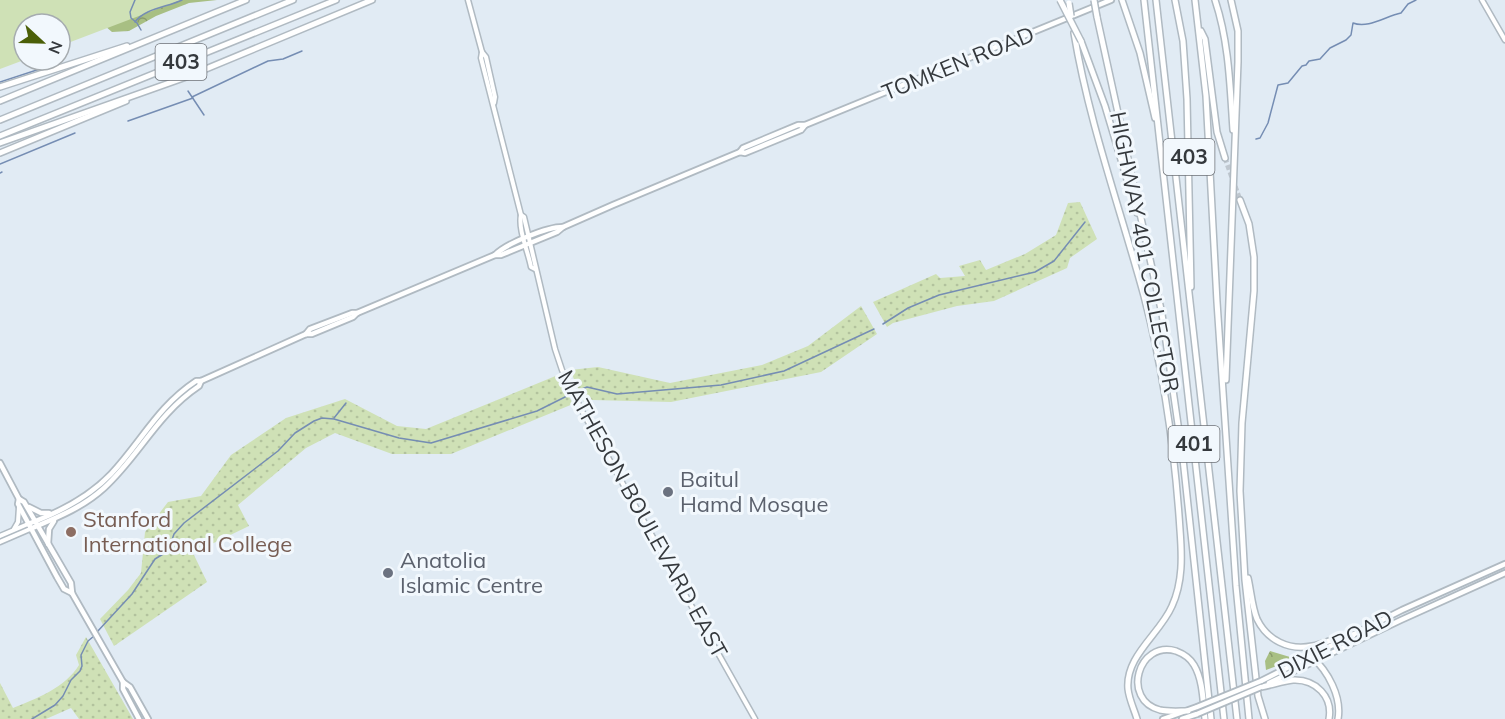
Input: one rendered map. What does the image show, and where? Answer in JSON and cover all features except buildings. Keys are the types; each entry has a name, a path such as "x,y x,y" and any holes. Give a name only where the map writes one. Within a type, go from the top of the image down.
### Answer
{"highway":[{"name":"403","path":"0,101 246,0"},
{"name":"403","path":"0,120 293,0"},
{"name":"403","path":"0,136 336,0"},
{"name":"403","path":"0,143 189,76 372,0"},
{"path":"1060,0 1081,41 1105,106 1146,241"},
{"name":"HIGHWAY 401 COLLECTOR","path":"1094,0 1162,314 1183,459 1211,719"},
{"name":"403","path":"1122,0 1134,31 1150,89 1164,170"},
{"name":"401","path":"1144,0 1224,719"},
{"name":"401","path":"1156,0 1237,719"},
{"name":"403","path":"1175,0 1183,41 1187,99 1191,315"},
{"name":"401","path":"1195,0 1206,96 1236,586 1249,719"},
{"path":"1215,0 1227,50 1234,153"},
{"path":"1224,399 1239,41 1231,0"},
{"path":"1069,1 1091,115 1154,336 1169,421 1176,487 1182,554 1181,576 1171,609 1132,664 1129,674 1129,697 1137,719"},
{"path":"1199,26 1205,39 1217,132 1225,158"},
{"path":"0,87 137,44"},
{"path":"0,153 189,76"},
{"path":"1240,200 1252,240 1254,274 1240,491 1258,696 1265,719"},
{"path":"1243,545 1256,618 1266,633 1281,643 1297,648 1313,646 1345,635 1353,635"},
{"path":"1188,711 1160,710 1144,699 1138,689 1137,678 1141,665 1148,657 1157,652 1169,650 1183,654 1190,659 1199,678 1206,719"},
{"path":"1311,656 1317,661 1334,688 1339,702 1338,719"},
{"path":"1261,684 1293,680 1310,683 1321,690 1328,700 1329,719"}],"main road":[{"name":"TOMKEN ROAD","path":"495,255 501,255 529,244 563,227 740,152 746,153 801,130 805,125 1111,0"},
{"name":"TOMKEN ROAD","path":"36,524 79,500 101,484 119,465 168,402 196,381 201,381 306,334 310,329 357,313 495,255 500,250 554,227 563,227"},
{"name":"TOMKEN ROAD","path":"29,527 56,518 78,507 104,488 126,465 164,415 199,386 201,381"},
{"path":"0,464 19,499 27,506 41,513 55,512"},
{"path":"19,499 19,507 29,527 64,589 72,593"},
{"path":"27,506 71,583 72,593 123,682 130,687 148,719"},
{"path":"48,544 49,529 56,518"},
{"name":"DIXIE ROAD","path":"1182,719 1261,684 1353,635 1505,564"},
{"name":"DIXIE ROAD","path":"1163,719 1317,661 1505,573"},
{"path":"123,682 123,689 139,719"}],"street":[{"name":"MATHESON BOULEVARD EAST","path":"468,0 491,78 494,103 520,218 529,244 531,267 535,269 562,370 582,411 755,719"},
{"path":"1482,0 1505,40"},
{"path":"12,531 18,524 19,507"},
{"name":"TOMKEN ROAD","path":"0,536 29,527"},
{"name":"TOMKEN ROAD","path":"0,542 29,527"}],"green space":[{"path":"0,0 181,0 72,41 72,12 12,12 12,64 0,69"},
{"path":"115,0 217,0 189,3 156,16 129,31 112,32 105,26"},
{"path":"1080,202 1097,239 1070,258 1067,268 994,301 957,306 893,323 887,327 873,302 936,274 940,278 965,276 959,266 980,260 986,270 1025,254 1056,235 1068,203"},
{"path":"861,306 877,334 821,372 671,402 592,400 584,402 570,370 598,367 670,383 762,365 808,346"},
{"path":"558,375 573,404 451,454 392,454 335,433 306,448 238,505 249,526 193,553 207,582 114,646 100,619 141,573 145,532 168,502 201,496 231,455 286,418 345,399 397,426 426,429"},
{"path":"86,637 133,719 79,719 71,708 46,719 0,719 0,683 13,708 50,691 66,680 79,665 76,655"},
{"path":"1270,651 1290,657 1287,662 1266,670 1265,661"}],"waterway":[{"path":"135,0 130,12 131,18 141,30"},
{"path":"135,22 139,17 151,11 182,0"},
{"path":"1256,139 1260,138 1268,123 1278,85 1288,83 1302,66 1309,61 1320,59 1330,48 1346,40 1351,35 1353,23 1371,23 1401,13 1408,4 1416,0"},
{"path":"192,97 268,61 283,59 302,51"},
{"path":"0,82 31,72"},
{"path":"188,91 204,115"},
{"path":"128,121 193,98"},
{"path":"0,164 75,133"},
{"path":"883,324 908,308 939,295 1035,272 1054,261 1085,222"},
{"path":"582,389 587,387 617,394 721,385 784,371 874,329"},
{"path":"97,632 132,594 155,559 168,551 174,534 184,523 278,451 295,433 314,421 322,418 334,419 399,438 431,443 537,411 567,396"},
{"path":"334,418 346,403"},
{"path":"32,719 55,705 63,696 71,680 80,671 81,655 88,641 94,636"}],"tunnel":[{"path":"1225,158 1240,200"}],"place":[{"name":"Baitul Hamd Mosque","path":"668,492"},
{"name":"Stanford International College","path":"71,532"},
{"name":"Anatolia Islamic Centre","path":"388,573"}]}
